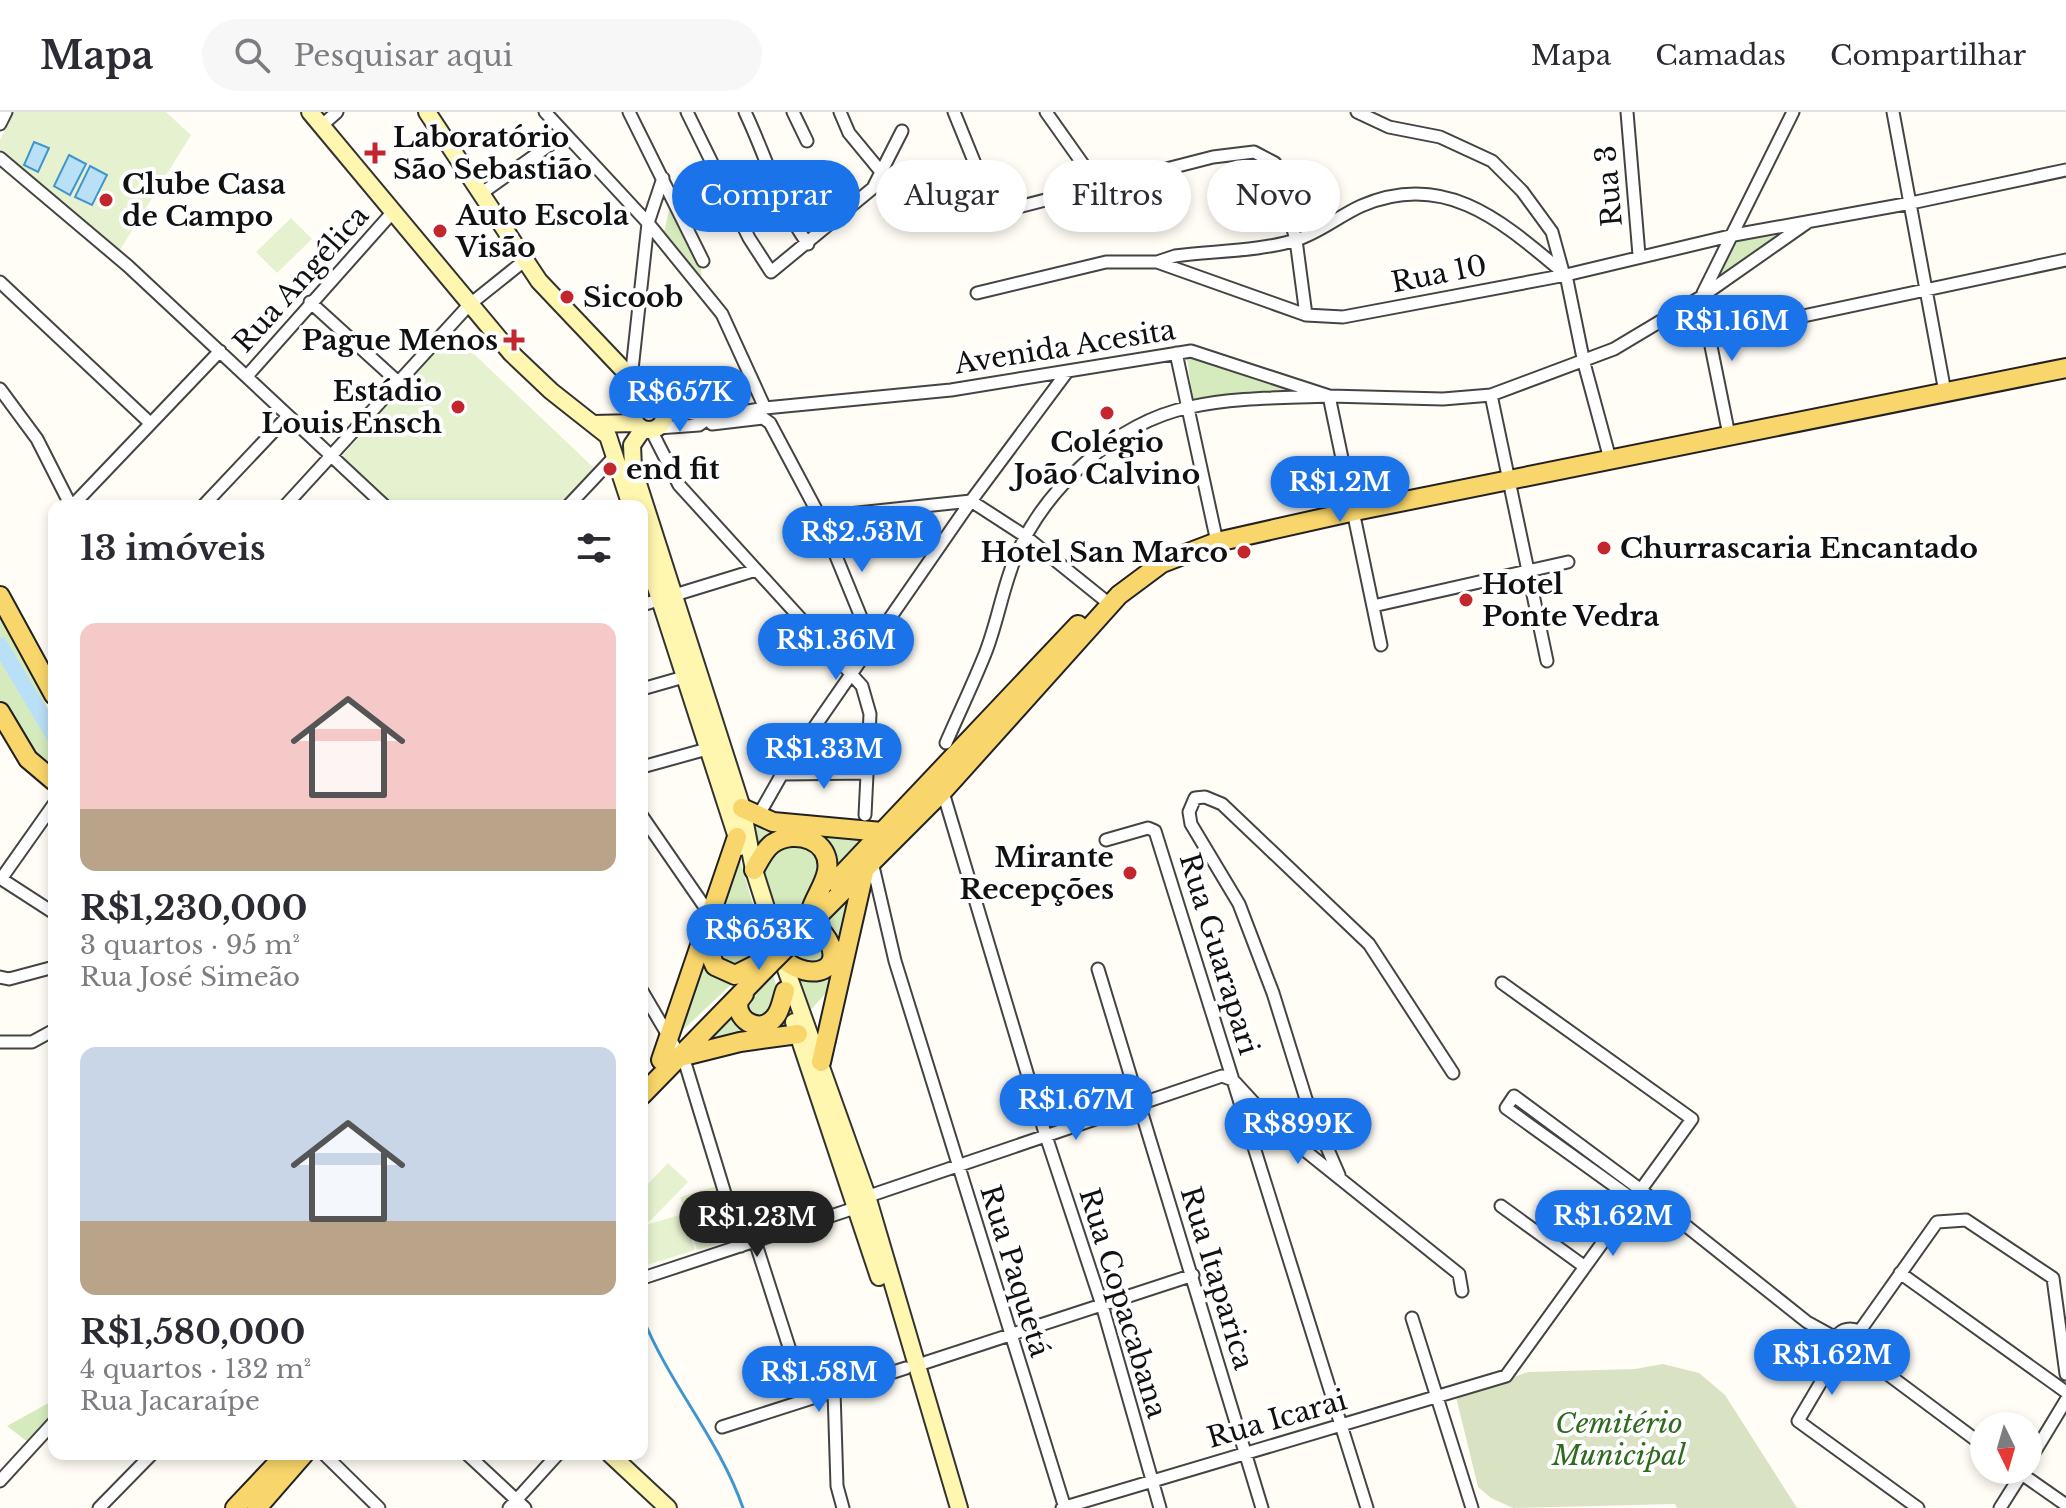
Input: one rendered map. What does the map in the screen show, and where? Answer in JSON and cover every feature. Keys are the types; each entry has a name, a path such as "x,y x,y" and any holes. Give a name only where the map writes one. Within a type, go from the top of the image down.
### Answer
{"main road":[{"path":"427,112 524,261 631,379 657,403 665,418 647,427 616,455"},
{"path":"316,119 391,214 469,305 541,382 608,436 629,500"},
{"path":"785,991 774,1018 754,1025 745,1021 737,1008 746,990 812,907 936,773 1090,612 1112,601 1162,563 1217,542 1355,511 2066,368"},
{"path":"647,427 634,408 641,400 657,403"},
{"path":"593,424 647,427"},
{"path":"639,500 632,445 647,427"},
{"path":"648,547 658,600 750,812 711,916 671,1052"},
{"path":"648,565 707,749 754,870 798,1034 860,1201"},
{"path":"0,596 48,683"},
{"path":"648,1073 943,791 1112,601"},
{"path":"0,712 28,759 48,776"},
{"path":"750,812 810,826 882,832"},
{"path":"742,837 777,950 821,1062 949,1508"},
{"path":"754,870 770,845 781,839 802,837 815,841 822,849 827,871 812,907"},
{"path":"821,1062 869,865"},
{"path":"648,1086 671,1052 746,990"},
{"path":"671,1052 798,1034"},
{"path":"910,1367 959,1508"},
{"path":"235,1508 280,1460"},
{"path":"257,1508 299,1460"},
{"path":"616,1460 668,1508"}],"street":[{"path":"0,124 6,112"},
{"path":"316,119 337,112"},
{"path":"545,112 648,223 722,314 765,408"},
{"path":"629,112 703,261"},
{"path":"687,112 749,238 771,272 808,244 841,211 876,183"},
{"path":"745,112 769,163 788,218 808,244"},
{"path":"793,112 807,141"},
{"path":"840,112 849,133 876,166"},
{"path":"954,112 995,213 1043,199"},
{"path":"1046,112 1060,135 1076,149 1083,160"},
{"path":"1357,112 1389,127 1440,137 1492,161 1522,191 1552,232 1610,459"},
{"name":"Rua 3","path":"1627,112 1639,255"},
{"path":"1729,435 1701,297 1793,112"},
{"path":"1893,112 1945,392"},
{"path":"888,160 902,131"},
{"path":"482,193 565,134"},
{"path":"1191,164 1254,152 1275,163 1296,240 1306,315"},
{"path":"0,158 118,257 378,500"},
{"name":"Rua 10","path":"1157,262 1306,315 1343,317 1565,274 1734,235 1911,203 2066,170"},
{"path":"631,379 648,223 663,178"},
{"path":"977,293 1106,262 1157,262 1175,256 1296,240 1364,205 1419,193 1450,197 1485,211 1565,274"},
{"name":"Rua Angélica","path":"247,376 391,214"},
{"name":"Avenida Acesita","path":"647,427 704,421 765,408 951,390 1191,351 1329,396 1443,399 1491,395 1584,363 1701,297 1808,222"},
{"path":"1709,336 2066,260"},
{"path":"290,500 469,305 524,261"},
{"path":"0,282 150,423"},
{"path":"310,302 397,381"},
{"path":"77,500 220,351"},
{"path":"1176,353 1217,542"},
{"path":"750,812 782,774 971,501 1067,372"},
{"path":"0,389 37,439 68,500"},
{"path":"1491,395 1547,661"},
{"path":"946,743 985,653 1025,536 1056,492 1095,454 1137,428 1188,407 1329,396 1381,645"},
{"name":"Avenida Acesita","path":"657,403 704,421"},
{"path":"209,500 288,416"},
{"path":"704,421 763,418 770,423 820,517 872,644"},
{"path":"647,427 679,485 852,673 869,700 871,732 865,815"},
{"path":"574,500 616,455"},
{"path":"820,517 971,501 1025,536 1112,601"},
{"path":"1373,606 1568,562"},
{"path":"658,600 756,570"},
{"path":"648,687 684,677"},
{"path":"648,765 707,749"},
{"path":"782,774 867,773"},
{"name":"Rua Copacabana","path":"936,773 1045,1133 1102,1305 1160,1508"},
{"path":"1339,1175 1306,1099 1273,993 1239,904 1191,824 1189,812 1195,798 1205,797 1222,804 1369,944 1453,1073"},
{"path":"48,812 0,878 48,909"},
{"path":"648,825 711,916"},
{"name":"Rua Guarapari","path":"1106,840 1148,828 1155,831 1367,1508"},
{"name":"Rua Paquetá","path":"869,865 895,961 1064,1508"},
{"path":"0,977 9,979 48,969"},
{"name":"Rua Itaparica","path":"1098,969 1262,1508"},
{"path":"1501,1206 1585,1267 1692,1119 1502,983"},
{"path":"648,1004 671,1052 741,1246"},
{"path":"0,1042 32,1042 48,1033"},
{"path":"648,1276 755,1241 1045,1133 1222,1076 1233,1080 1278,1129 1459,1274 1462,1291"},
{"path":"1637,1195 1506,1108 1514,1096 1637,1195 1807,1322 1836,1338"},
{"path":"1278,1129 1298,1125 1306,1116 1306,1099"},
{"path":"1859,1332 1937,1222 1966,1220 2053,1278 2066,1374"},
{"path":"755,1241 806,1400"},
{"name":"Rua Icarai","path":"1064,1508 1506,1376 1585,1267"},
{"path":"1900,1273 2066,1392"},
{"path":"722,1427 1011,1337 1193,1275"},
{"path":"1412,1318 1472,1508"},
{"path":"1846,1330 1859,1332 1866,1342 1862,1355 1852,1361 1837,1355 1833,1346 1836,1338 1846,1330"},
{"path":"1837,1355 1798,1421 1918,1508"},
{"path":"1862,1355 1970,1436"},
{"path":"834,1391 837,1486 843,1508"},
{"path":"2042,1440 2066,1400"},
{"path":"0,1481 48,1429"},
{"path":"99,1508 146,1460"},
{"path":"330,1460 379,1508"},
{"path":"473,1460 517,1505 553,1460"},
{"path":"2000,1508 2013,1484"},
{"path":"2038,1484 2066,1505"}],"green space":[{"name":"Clube Casa de Campo","path":"14,112 166,112 191,135 120,250 0,149 0,140"},
{"path":"671,201 672,232 686,232 701,265 702,289 662,241"},
{"path":"291,218 312,239 277,273 256,252"},
{"path":"1790,229 1720,278 1728,251 1740,236"},
{"name":"Estádio Louis Ensch","path":"452,333 595,469 568,500 387,500 342,456"},
{"path":"1187,357 1214,361 1297,391 1193,401"},
{"path":"0,608 48,708 48,772 0,700"},
{"path":"759,820 874,836 829,882 817,840 759,849 753,831"},
{"path":"803,845 814,853 822,868 816,889 777,933 762,872 778,846"},
{"path":"736,846 761,933 749,922 729,919 707,942 737,979 671,1041"},
{"path":"857,878 835,983 806,1015 791,975 810,980 839,951 835,936 818,927"},
{"path":"722,933 752,935 763,950 738,968 716,959"},
{"path":"805,940 827,944 825,968 789,962 791,946"},
{"path":"771,967 778,992 763,1022 746,1013 745,993"},
{"path":"732,1007 739,1022 782,1016 787,1031 695,1046"},
{"path":"1308,1117 1315,1137 1311,1144 1303,1142 1293,1132"},
{"path":"668,1163 688,1182 649,1222 648,1184"},
{"path":"717,1186 734,1239 697,1250 680,1197"},
{"path":"683,1214 695,1250 648,1265 648,1224"},
{"name":"Cemitério Municipal","path":"1663,1364 1699,1373 1725,1395 1797,1508 1677,1508 1675,1504 1513,1508 1491,1498 1478,1487 1456,1397 1528,1372 1635,1369"},
{"path":"48,1403 48,1424 29,1443 7,1426"}],"water":[{"path":"34,142 49,148 38,172 24,165"},
{"path":"69,155 86,164 70,195 54,186"},
{"path":"90,166 107,175 92,205 75,197"}],"waterway":[{"path":"0,645 48,726"},
{"path":"648,1330 721,1458 743,1508"}],"place":[{"name":"Laboratório São Sebastião","path":"375,153"},
{"name":"Clube Casa de Campo","path":"106,200"},
{"name":"Auto Escola Visão","path":"440,231"},
{"name":"Sicoob","path":"567,297"},
{"name":"Pague Menos","path":"514,340"},
{"name":"Estádio Louis Ensch","path":"458,407"},
{"name":"Colégio João Calvino","path":"1107,413"},
{"name":"end fit","path":"610,469"},
{"name":"Churrascaria Encantado","path":"1604,548"},
{"name":"Hotel San Marco","path":"1244,552"},
{"name":"Hotel Ponte Vedra","path":"1466,600"},
{"name":"Mirante Recepções","path":"1130,873"}]}
